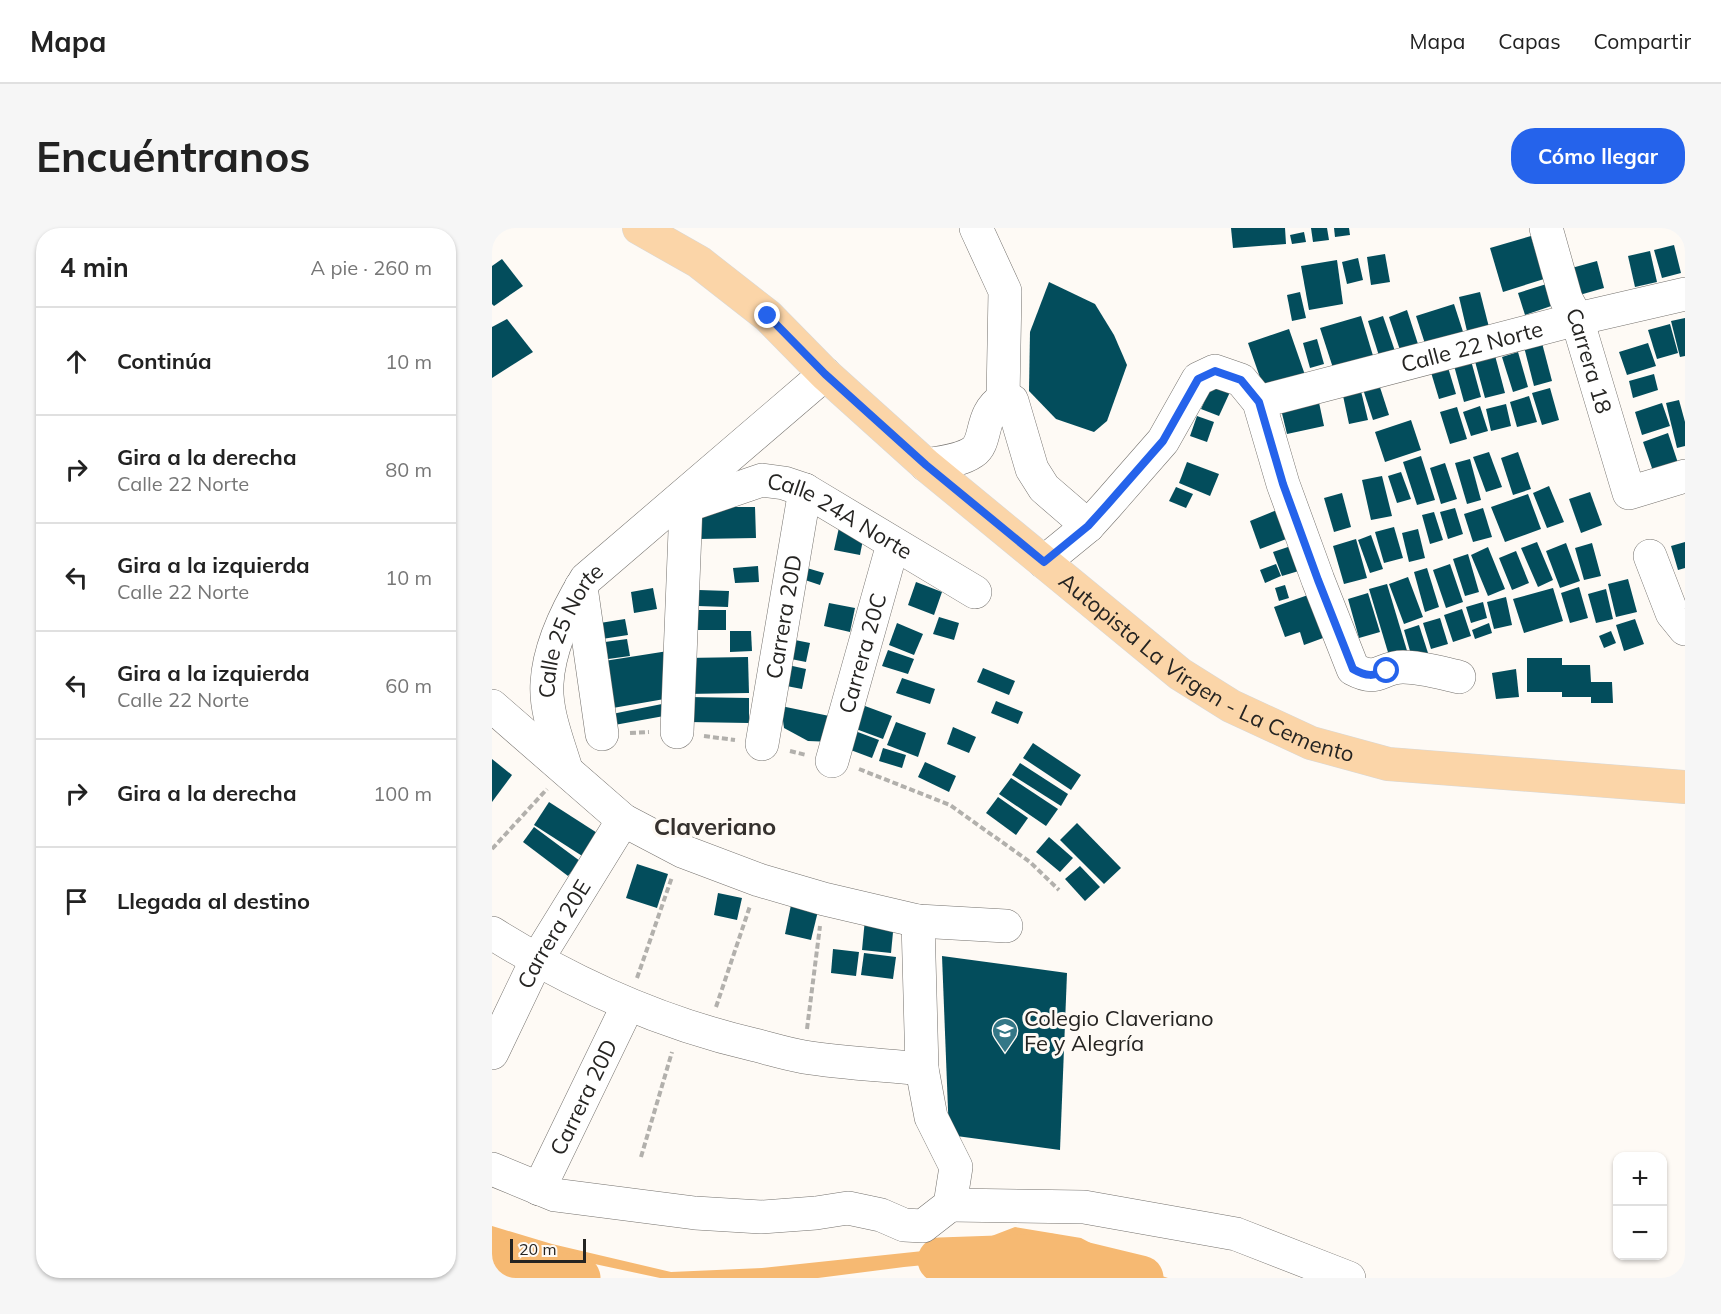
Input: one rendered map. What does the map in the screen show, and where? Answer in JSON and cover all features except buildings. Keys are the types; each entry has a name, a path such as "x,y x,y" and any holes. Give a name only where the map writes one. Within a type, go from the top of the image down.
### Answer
{"main road":[{"name":"Autopista La Virgen - La Cemento","path":"639,228 699,262 768,316 825,374 926,465 1180,674 1231,706 1311,742 1388,764 1685,787"}],"street":[{"path":"976,228 1005,291 1003,399"},
{"name":"Carrera 18","path":"1546,228 1566,299 1577,319 1629,494 1685,476"},
{"name":"Calle 22 Norte","path":"1259,402 1577,319 1685,294"},
{"path":"1044,562 1088,526 1163,441 1198,379 1215,371 1241,380 1259,402 1283,484 1353,669 1363,675 1371,676 1400,667 1417,668 1459,677"},
{"name":"Calle 25 Norte","path":"566,769 550,711 547,684 551,658 566,612 586,579 825,374"},
{"path":"926,465 962,457 975,450 980,441 985,420 993,406 1003,399 1012,401 1032,469 1044,488 1088,526"},
{"name":"Calle 24A Norte","path":"633,540 686,506 762,480 784,483 805,490 975,592"},
{"name":"Carrera 20D","path":"762,744 805,490"},
{"path":"677,732 686,506"},
{"name":"Carrera 20C","path":"832,761 893,544"},
{"path":"1650,556 1672,614 1685,629"},
{"path":"581,587 602,734"},
{"path":"492,706 623,820 682,851 759,880 824,899 918,921 1006,926"},
{"name":"Carrera 20E","path":"492,1053 536,961 623,820"},
{"path":"918,921 922,1069 931,1117 956,1167 950,1205"},
{"path":"492,933 536,961 628,1005 693,1029 804,1057 922,1069"},
{"name":"Carrera 20D","path":"539,1189 628,1005"},
{"path":"492,1169 555,1195 761,1217 848,1208 881,1215 904,1224 923,1226 950,1205 1084,1207 1236,1234 1349,1278"}],"path":[{"path":"492,849 566,769"},
{"path":"628,1005 682,851"},
{"path":"641,1157 693,1029 759,880"},
{"path":"804,1057 824,899"}],"shaded area":[{"path":"492,1226 552,1244 671,1272 762,1268 923,1251 976,1242 1015,1227 1081,1238 1138,1268 1168,1278 1116,1277 1074,1253 1015,1256 818,1278 660,1278 492,1242"}],"waterway":[{"path":"940,1260 1050,1256 1141,1278"},
{"path":"492,1262 578,1278"}],"place":[{"name":"Colegio Claveriano Fe y Alegría","path":"1005,1054"}],"district":[{"name":"Claveriano","path":"715,826"}],"route":[{"path":"768,316 825,374 926,465 1044,562 1088,526 1163,441 1198,379 1215,371 1241,380 1259,402 1283,484 1353,669 1363,675 1371,676 1387,671"}]}
